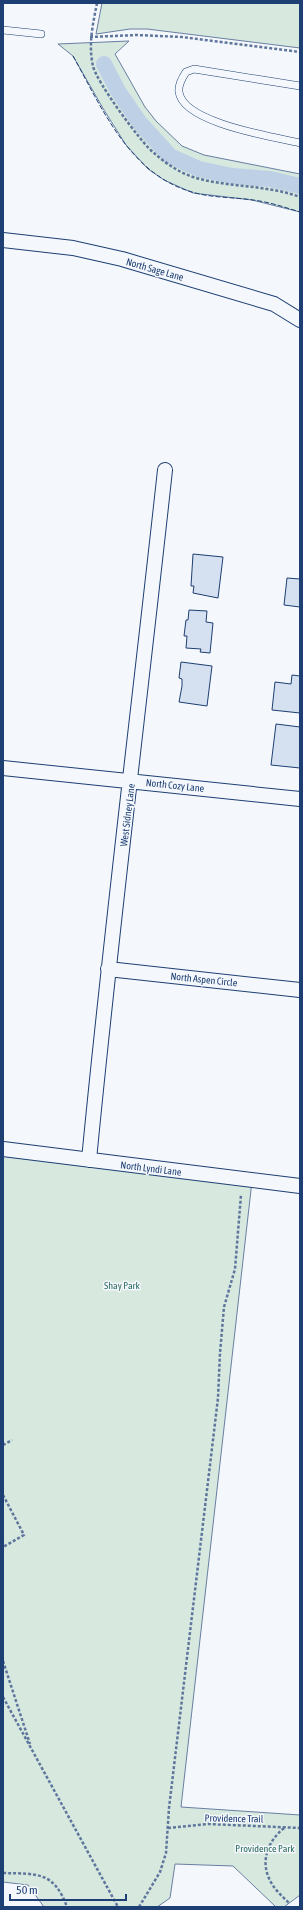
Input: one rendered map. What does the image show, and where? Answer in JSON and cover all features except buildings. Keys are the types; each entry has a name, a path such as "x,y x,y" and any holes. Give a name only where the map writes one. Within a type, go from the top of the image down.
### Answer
{"street":[{"name":"North Sage Lane","path":"3,240 73,248 122,259 274,304 300,320"},
{"name":"West Sidney Lane","path":"89,1160 108,969 131,780 165,470"},
{"name":"North Cozy Lane","path":"3,768 131,780 300,799"},
{"name":"North Aspen Circle","path":"108,969 300,990"},
{"name":"North Lyndi Lane","path":"3,1149 300,1186"}],"lane":[{"path":"3,30 41,34"},
{"path":"300,86 194,69 186,72 180,81 179,93 186,106 216,123 300,143"}],"path":[{"path":"97,3 90,37 93,67 114,104 152,152 163,161 189,176 215,183 286,192 300,197"},
{"path":"90,37 137,36 182,38 300,52"},
{"path":"139,1907 160,1872 166,1853 218,1398 224,1307 235,1269 241,1195"},
{"path":"3,1445 12,1440"},
{"path":"3,1495 24,1535 3,1547"},
{"path":"3,1661 32,1750"},
{"path":"3,1697 118,1907"},
{"name":"Providence Trail","path":"168,1828 209,1824 300,1828"},
{"path":"285,1827 273,1837 266,1854 266,1870 272,1884 289,1903"},
{"path":"3,1873 34,1874 49,1879 63,1895 67,1907"}],"green space":[{"path":"102,3 300,3 300,48 147,29 130,29 96,34"},
{"path":"129,41 115,54 145,107 156,121 182,146 204,155 300,174 300,212 252,200 193,193 164,180 148,169 126,145 73,56 58,44"},
{"name":"Shay Park","path":"3,1149 252,1181 181,1807 300,1815 300,1895 284,1907 276,1907 233,1866 175,1864 170,1898 157,1907 44,1907 28,1885 3,1882"}],"waterway":[{"path":"104,64 118,91 140,123 170,156 199,169 232,176 270,179 300,186"}],"fence":[{"path":"73,56 95,97 120,137 134,155 151,170 170,183 199,194 259,201 300,212"}],"park label":[{"name":"Providence Park","path":"265,1848"}]}
